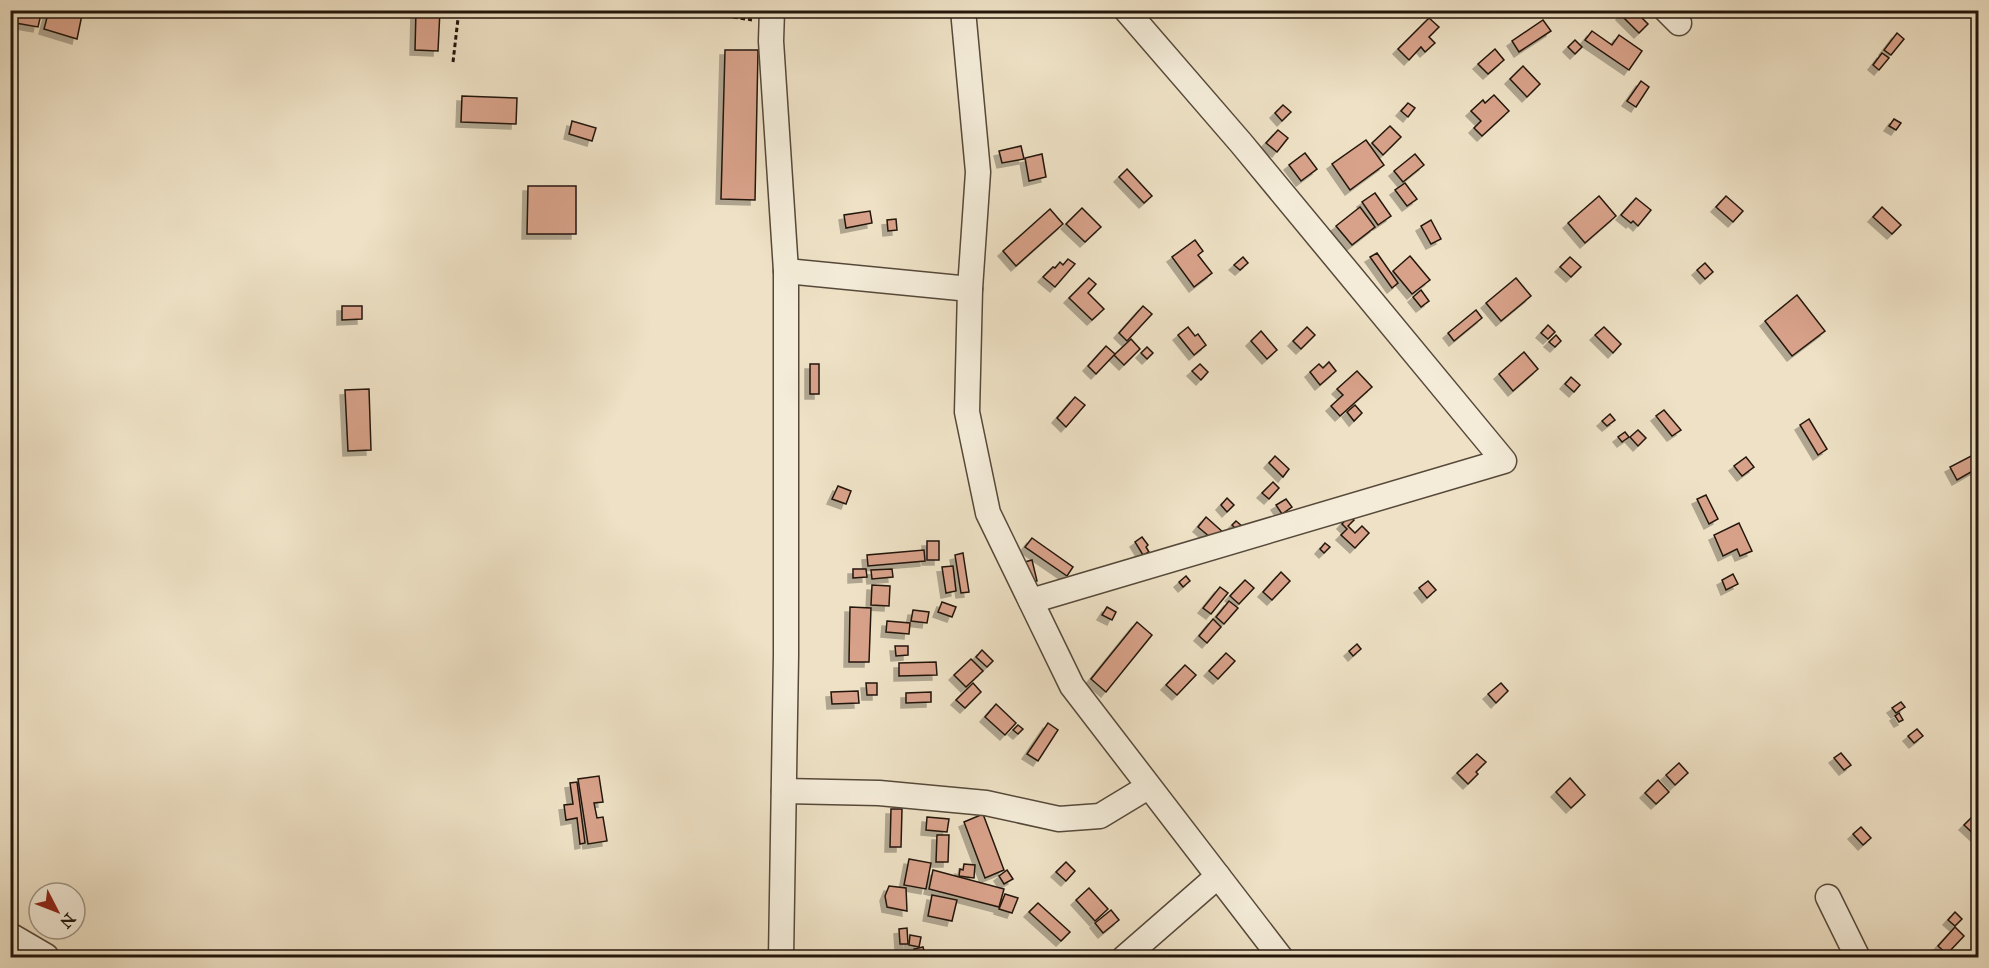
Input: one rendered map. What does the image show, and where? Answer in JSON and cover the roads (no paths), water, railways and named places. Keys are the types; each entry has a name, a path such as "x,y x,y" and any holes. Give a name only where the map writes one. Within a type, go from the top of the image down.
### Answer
{"street":[{"path":"963,10 978,172 970,289 967,412 988,513 1072,686 1281,957"},
{"path":"1031,601 1504,460 1241,143 1126,10"},
{"path":"772,16 786,271 786,655 781,957"},
{"path":"786,271 970,289"},
{"path":"784,791 879,794 986,803 1059,819 1100,816 1148,787"},
{"path":"1124,957 1218,876"},
{"path":"1828,897 1857,957"},
{"path":"10,935 44,957"}]}
